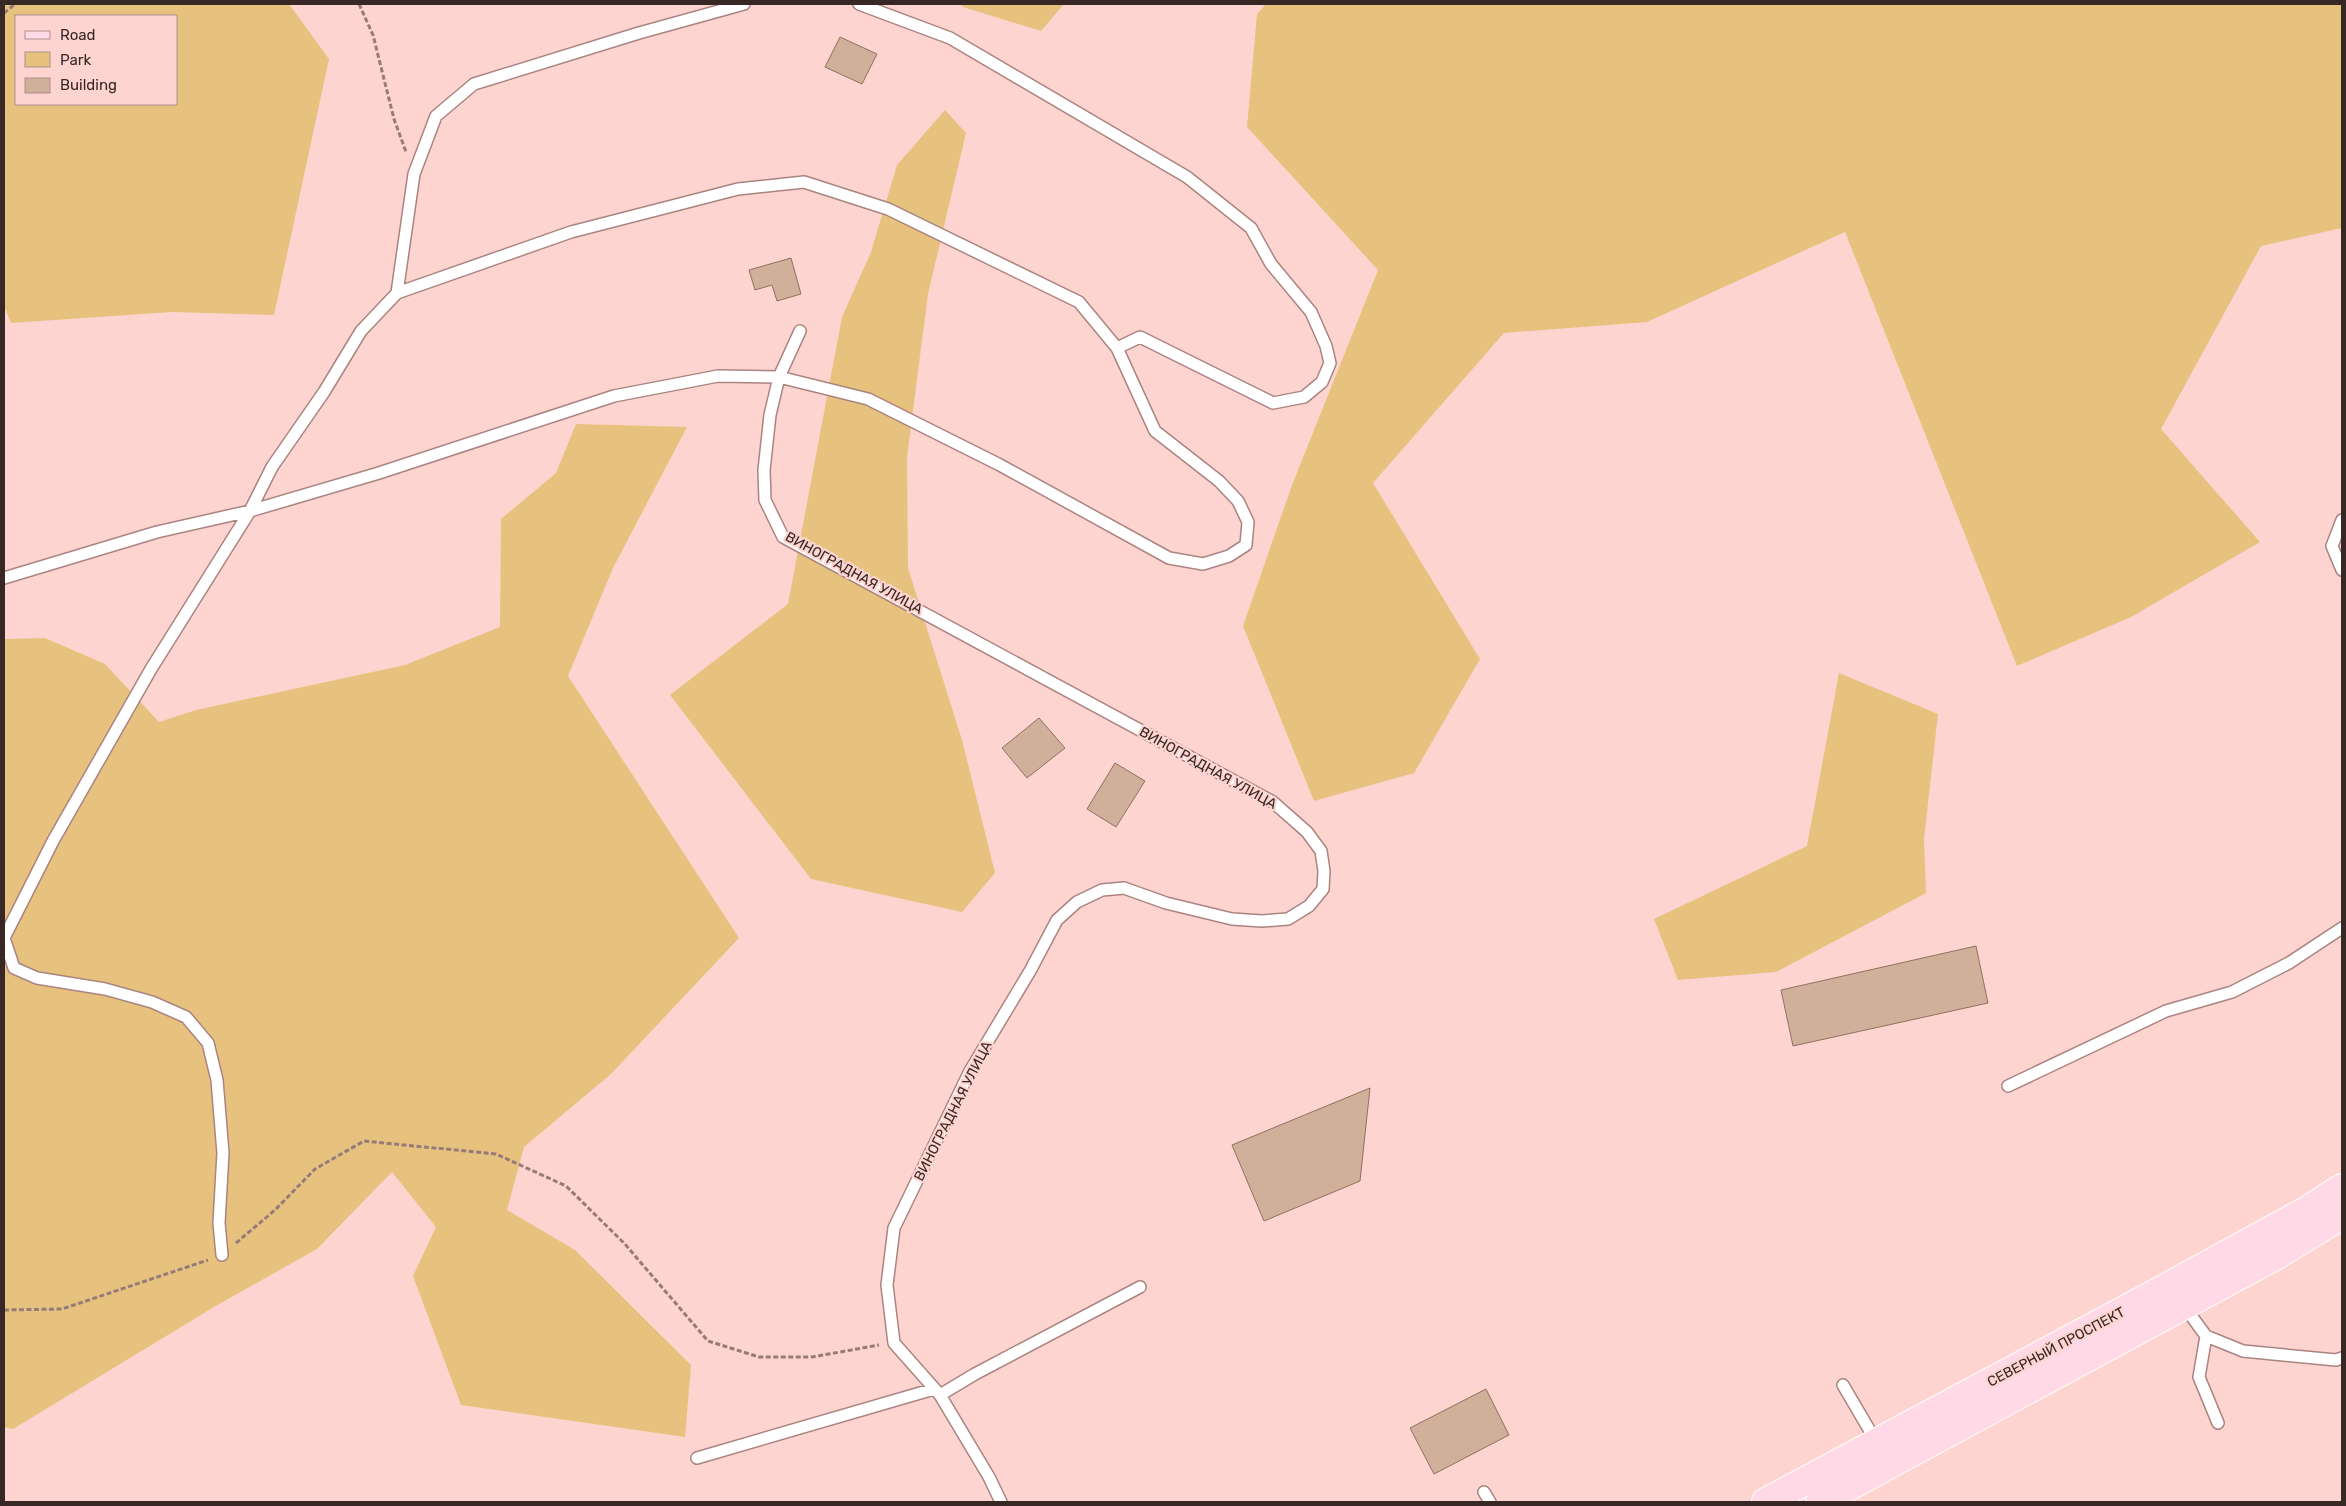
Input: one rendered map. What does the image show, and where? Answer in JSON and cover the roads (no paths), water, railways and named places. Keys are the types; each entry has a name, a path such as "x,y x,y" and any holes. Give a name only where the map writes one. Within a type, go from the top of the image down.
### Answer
{"main road":[{"name":"СЕВЕРНЫЙ ПРОСПЕКТ","path":"1766,1502 2158,1292 2306,1211 2342,1188"},
{"name":"СЕВЕРНЫЙ ПРОСПЕКТ","path":"1820,1502 2276,1256 2342,1216"}],"lane":[{"path":"397,293 414,174 436,116 474,84 639,33 744,4"},
{"path":"859,4 950,38 1187,177 1251,228 1271,264 1311,312 1326,346 1330,363 1322,382 1304,397 1274,403 1140,337 1118,348"},
{"path":"4,578 157,532 250,511 379,474 614,396 718,376 779,378 868,399 1000,465 1169,558 1203,564 1229,556 1246,545 1248,522 1238,501 1219,481 1155,431 1118,348 1079,302 888,209 804,182 738,190 571,232 397,293 361,331 324,392 272,467 250,511 146,677 53,841 4,938 14,968 37,978 105,989 152,1002 186,1017 208,1043 217,1080 223,1153 219,1223 222,1256"},
{"name":"ВИНОГРАДНАЯ УЛИЦА","path":"800,331 779,378 770,415 764,470 764,500 783,537 1274,802 1307,832 1322,851 1323,889 1309,906 1288,919 1232,919 1166,902 1124,888 1102,890 1077,902 1057,920 1030,971 970,1071 894,1228 887,1285 894,1342 937,1392"},
{"path":"2342,520 2332,546 2342,570"},
{"path":"2008,1086 2094,1043 2166,1011 2232,992 2289,963 2342,928"},
{"path":"697,1458 937,1392 1140,1287"},
{"path":"2184,1306 2206,1336 2243,1351 2328,1359 2342,1358"},
{"path":"2206,1336 2199,1377 2218,1423"},
{"path":"1842,1385 1877,1443"},
{"path":"937,1392 1001,1502"},
{"path":"1484,1492 1490,1502"}]}
